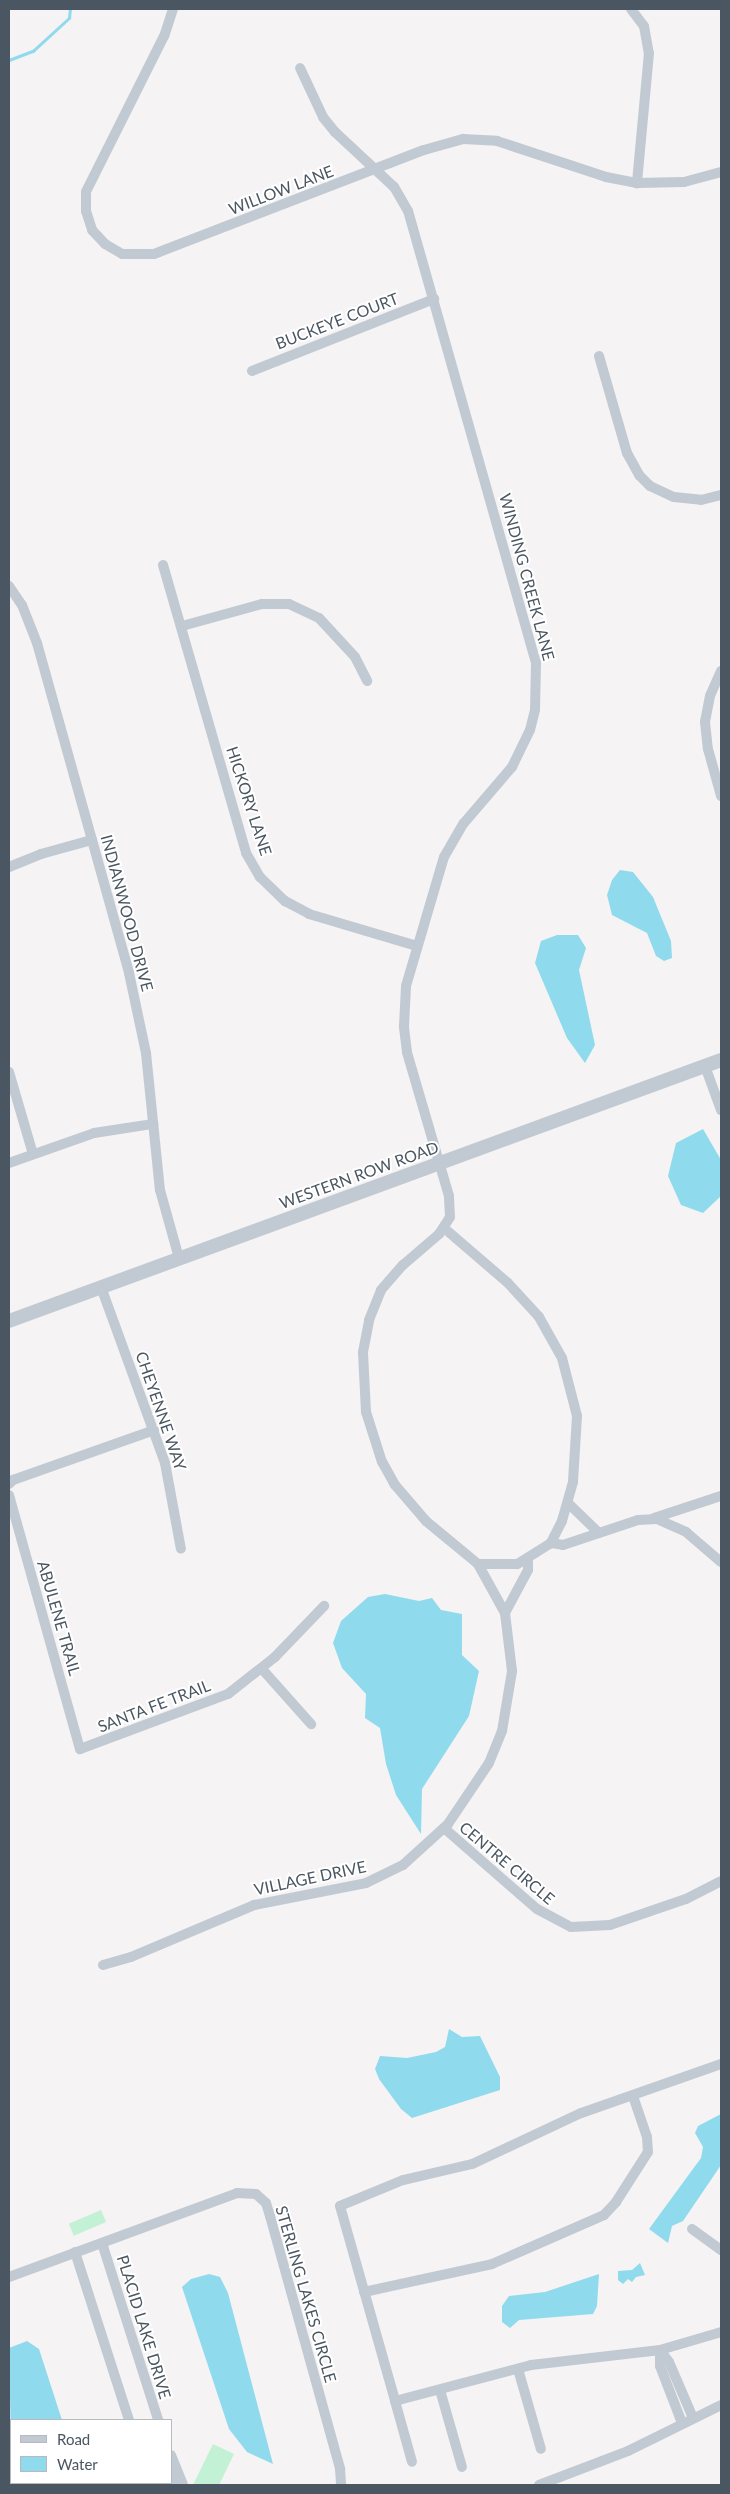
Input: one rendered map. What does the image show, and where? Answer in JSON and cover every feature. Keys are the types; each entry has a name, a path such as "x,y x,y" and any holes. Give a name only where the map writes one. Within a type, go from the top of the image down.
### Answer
{"street":[{"name":"WILLOW LANE","path":"173,9 164,36 86,192 89,224 105,244 128,256 154,254 449,142 483,139 516,146 606,177 637,183 684,182 721,172"},
{"path":"632,9 644,26 649,53 637,183"},
{"name":"WINDING CREEK LANE","path":"300,68 322,117 335,132 394,187 408,211 518,593 538,677 535,710 522,749 508,772 453,839 437,876 406,986 404,1026 414,1078 440,1165"},
{"name":"BUCKEYE COURT","path":"252,371 434,299"},
{"path":"599,356 627,453 640,476 650,486 674,497 701,500 721,495"},
{"name":"HICKORY LANE","path":"163,565 246,853 260,877 285,901 309,914 417,946"},
{"name":"INDIANWOOD DRIVE","path":"9,586 22,605 37,643 139,1013 160,1190 180,1258"},
{"path":"182,626 262,604 289,604 319,618 356,657 367,681"},
{"path":"721,671 710,696 705,722 708,749 721,796"},
{"path":"9,867 41,854 92,840"},
{"name":"WESTERN ROW ROAD","path":"9,1321 440,1165 721,1060"},
{"path":"705,1066 721,1110"},
{"path":"9,1072 33,1154"},
{"path":"9,1163 94,1133 153,1124"},
{"path":"440,1165 451,1210 444,1228 527,1302 550,1334 562,1358 577,1416 576,1462 568,1503 551,1543 528,1559 510,1566 478,1564"},
{"name":"VILLAGE DRIVE","path":"103,1965 131,1957 254,1905 346,1888 379,1878 413,1857 444,1828 489,1763 502,1731 512,1671 505,1613 478,1564 426,1520 396,1485 374,1444 365,1399 363,1352 375,1301 389,1279 444,1228"},
{"name":"CHEYENNE WAY","path":"101,1287 167,1469 181,1549"},
{"path":"9,1484 13,1480 154,1430"},
{"name":"ABULENE TRAIL","path":"9,1494 80,1749"},
{"path":"551,1543 562,1545 721,1496"},
{"path":"568,1503 599,1533"},
{"path":"651,1518 675,1525 721,1562"},
{"path":"505,1613 528,1570 528,1559"},
{"name":"SANTA FE TRAIL","path":"80,1749 216,1700 262,1669 324,1606"},
{"path":"262,1669 311,1724"},
{"name":"CENTRE CIRCLE","path":"444,1828 536,1909 571,1927 610,1925 686,1899 721,1881"},
{"path":"412,2462 340,2206 403,2180 472,2164 581,2113 721,2064"},
{"path":"364,2292 492,2264 604,2215 616,2202 648,2152 647,2137 633,2096"},
{"name":"STERLING LAKES CIRCLE","path":"9,2277 237,2193 250,2192 262,2198 270,2216 340,2469 341,2485"},
{"path":"692,2229 721,2250"},
{"name":"PLACID LAKE DRIVE","path":"102,2243 158,2419"},
{"path":"75,2252 129,2419"},
{"path":"395,2401 518,2369 660,2350 720,2332"},
{"path":"660,2350 669,2362 693,2418"},
{"path":"660,2350 660,2366 682,2423"},
{"path":"518,2369 541,2449"},
{"path":"440,2390 462,2467"},
{"path":"539,2485 628,2451 682,2423 721,2406"},
{"path":"172,2458 183,2485"}],"green space":[{"path":"101,2210 106,2222 74,2236 69,2224"},
{"path":"213,2444 234,2454 219,2485 193,2485"}],"water":[{"path":"620,870 633,872 653,897 671,941 672,958 664,961 656,956 647,933 612,915 607,895 612,880"},
{"path":"557,935 578,935 586,948 579,970 595,1045 585,1063 567,1038 535,963 541,941"},
{"path":"703,1129 721,1160 721,1196 703,1213 681,1205 668,1176 676,1143"},
{"path":"385,1594 419,1601 432,1598 441,1610 462,1614 462,1655 479,1671 469,1716 422,1789 421,1834 396,1795 386,1764 380,1728 365,1718 366,1694 342,1668 333,1643 341,1621 368,1597"},
{"path":"449,2029 462,2037 480,2036 500,2077 500,2090 412,2118 401,2109 379,2079 375,2069 380,2056 407,2058 436,2052 445,2047"},
{"path":"721,2114 721,2165 683,2221 672,2226 668,2243 649,2229 701,2158 703,2147 695,2133 698,2126"},
{"path":"640,2263 645,2275 636,2277 632,2282 628,2279 623,2284 618,2280 618,2271 632,2270"},
{"path":"209,2274 220,2277 228,2293 273,2464 247,2452 229,2429 182,2287 191,2279"},
{"path":"599,2274 597,2306 593,2314 519,2320 510,2328 502,2322 502,2306 509,2296 545,2292"},
{"path":"27,2341 39,2349 62,2419 10,2419 9,2348"}],"waterway":[{"path":"9,60 33,51 69,18 70,9"}]}
